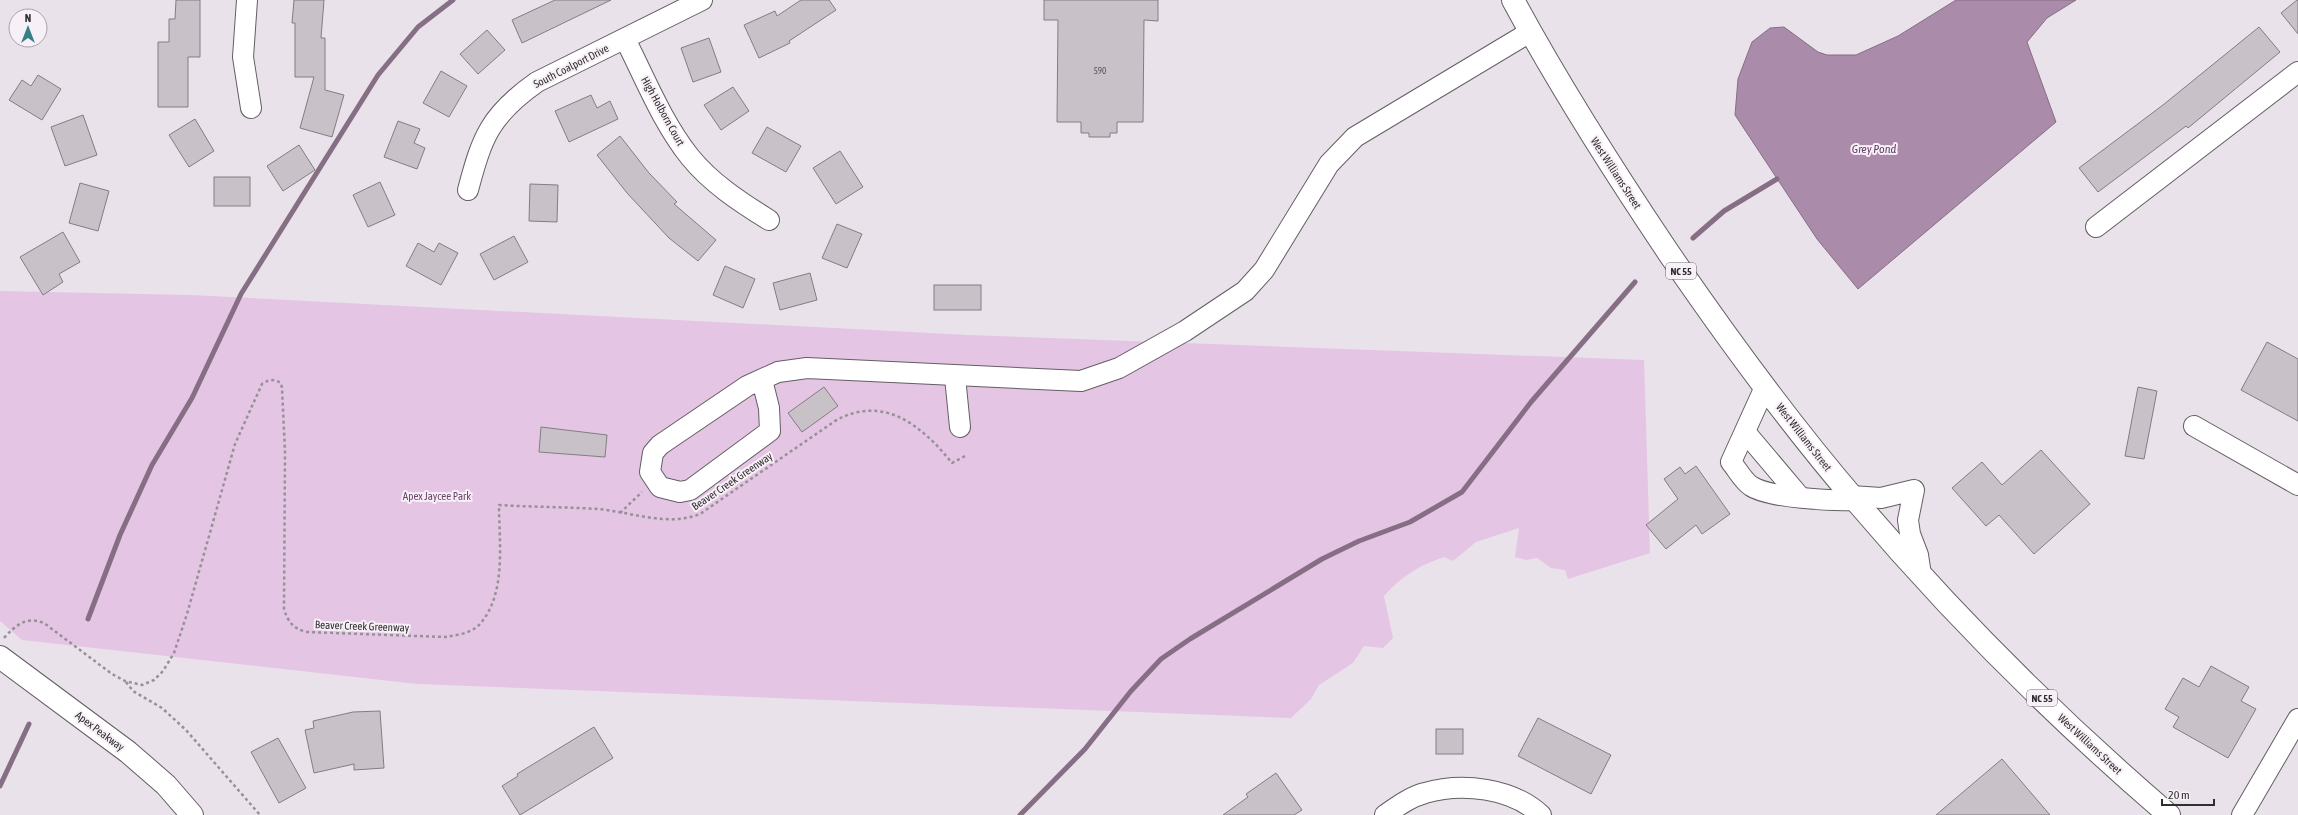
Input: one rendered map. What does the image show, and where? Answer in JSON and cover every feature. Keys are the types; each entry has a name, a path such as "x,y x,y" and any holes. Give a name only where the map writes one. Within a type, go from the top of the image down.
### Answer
{"main road":[{"name":"West Williams Street","path":"1514,0 1530,32 1586,125 1630,195 1707,309 1765,387 1853,498 1921,575 2033,690 2100,755 2169,815"},
{"name":"Apex Peakway","path":"0,649 128,752 166,785 192,815"}],"street":[{"path":"247,0 244,57 251,108"},
{"name":"South Coalport Drive","path":"468,190 478,154 485,137 493,122 509,104 537,82 702,0"},
{"path":"762,380 769,408 770,432 690,490 670,491 660,488 650,472 650,463 653,453 660,445 747,386 778,372 807,368 955,377 1081,381 1119,368 1185,331 1245,291 1264,270 1329,164 1355,137 1530,32"},
{"name":"High Holborn Court","path":"625,38 667,122 690,157 710,178 740,202 769,220"},
{"path":"2096,227 2298,72"},
{"path":"955,377 960,426"},
{"path":"1765,387 1746,433 1731,462 1750,486 1765,492 1840,501 1853,498 1881,498 1914,490 1908,520 1910,534 1918,555 1921,575"},
{"path":"2194,426 2298,485"},
{"path":"1746,433 1800,497"},
{"path":"2242,815 2298,719"},
{"path":"1385,815 1404,802 1424,793 1442,789 1461,788 1486,790 1504,794 1534,809 1540,815"}],"path":[{"name":"Beaver Creek Greenway","path":"0,649 15,626 26,620 36,620 44,623 112,674 125,681 142,684 154,680 163,671 174,653 187,614 235,444 262,384 267,380 276,380 281,383 282,388 285,452 284,609 288,620 295,628 306,632 445,637 463,634 478,626 488,612 494,595 499,571 499,505 598,510 675,520 695,516 835,421 848,414 861,411 890,414 914,424 933,440 952,463 965,456"},
{"path":"620,513 646,488"},
{"path":"125,681 134,691 162,708 186,730 260,815"}],"green space":[{"name":"Apex Jaycee Park","path":"0,291 191,295 969,335 1644,360 1650,553 1568,579 1565,570 1551,568 1537,558 1526,560 1515,557 1519,528 1476,542 1453,561 1444,557 1427,564 1404,577 1384,596 1393,638 1383,648 1364,646 1353,663 1319,685 1311,699 1291,718 417,684 22,640 0,621"}],"water":[{"name":"Grey Pond","path":"1956,0 2076,0 2047,18 2027,42 2056,122 1858,289 1817,239 1735,115 1738,79 1752,42 1770,28 1784,27 1818,52 1827,55 1856,55 1898,36"}],"building":[{"path":"176,0 200,0 200,57 188,57 188,107 158,107 158,42 169,42 169,19 175,19"},
{"path":"294,0 324,0 321,38 325,38 325,90 344,95 332,137 300,128 314,77 295,77 295,23 292,23"},
{"path":"555,0 611,0 522,43 512,20"},
{"path":"801,0 829,0 836,10 789,41 790,43 759,58 744,25 775,11 777,16"},
{"path":"1044,0 1158,0 1158,21 1144,20 1143,122 1117,122 1117,133 1110,133 1110,137 1089,137 1089,133 1081,133 1081,122 1057,122 1058,20 1044,20"},
{"path":"2298,0 2298,34 2281,13"},
{"path":"2259,27 2280,52 2188,128 2186,126 2098,192 2079,168 2163,105"},
{"path":"487,30 505,50 478,74 460,54"},
{"path":"709,38 721,72 693,82 681,48"},
{"path":"441,71 467,86 449,117 423,103"},
{"path":"38,75 61,89 42,120 9,100 22,80 31,86"},
{"path":"733,87 749,111 721,130 704,105"},
{"path":"591,95 597,108 610,101 618,119 569,142 555,111"},
{"path":"83,115 97,155 65,166 51,127"},
{"path":"195,119 214,151 189,167 169,135"},
{"path":"398,121 420,129 414,143 425,148 417,169 384,157"},
{"path":"767,127 801,146 786,172 752,153"},
{"path":"620,136 649,173 677,202 674,204 716,240 698,261 669,238 627,193 597,155"},
{"path":"299,145 315,170 283,191 267,166"},
{"path":"840,151 863,187 836,204 813,168"},
{"path":"214,177 250,177 250,206 214,206"},
{"path":"380,182 395,215 368,227 353,195"},
{"path":"80,183 109,191 98,231 69,223"},
{"path":"530,184 558,185 557,222 529,221"},
{"path":"837,224 862,234 847,268 822,258"},
{"path":"63,232 80,262 59,274 63,282 43,295 20,257"},
{"path":"514,236 528,262 494,280 480,254"},
{"path":"418,243 434,252 439,243 458,253 441,285 406,266"},
{"path":"725,266 755,279 743,308 713,295"},
{"path":"810,273 817,300 780,310 773,283"},
{"path":"934,285 981,285 981,310 934,310"},
{"path":"2267,342 2298,359 2298,421 2241,390"},
{"path":"824,387 838,406 802,432 788,413"},
{"path":"2138,387 2157,391 2144,459 2125,456"},
{"path":"541,427 607,435 605,457 539,452"},
{"path":"2041,450 2090,504 2034,554 1999,515 1986,526 1952,488 1982,462 2002,485"},
{"path":"1696,466 1730,514 1702,534 1696,525 1666,549 1646,525 1678,499 1664,479 1680,467 1685,474"},
{"path":"2211,666 2249,687 2241,701 2256,709 2228,758 2173,727 2179,717 2165,709 2183,678 2199,687"},
{"path":"380,711 384,768 354,770 354,764 314,773 305,730 314,728 313,721 353,712"},
{"path":"1538,718 1611,755 1591,794 1518,756"},
{"path":"594,727 613,758 520,815 502,786 518,776 517,774"},
{"path":"1436,729 1463,729 1463,754 1436,754"},
{"path":"278,738 306,788 279,803 251,752"},
{"path":"2002,759 2050,815 1936,815"},
{"path":"1276,773 1302,810 1294,815 1223,815 1248,797 1246,794"}],"waterway":[{"path":"88,619 120,535 152,465 192,398 241,294 378,75 418,27 453,0"},
{"path":"1693,238 1724,211 1777,179"},
{"path":"1020,815 1085,749 1131,691 1161,659 1190,639 1322,559 1359,541 1410,522 1462,492 1531,402 1635,282"},
{"path":"0,786 29,724"}]}
